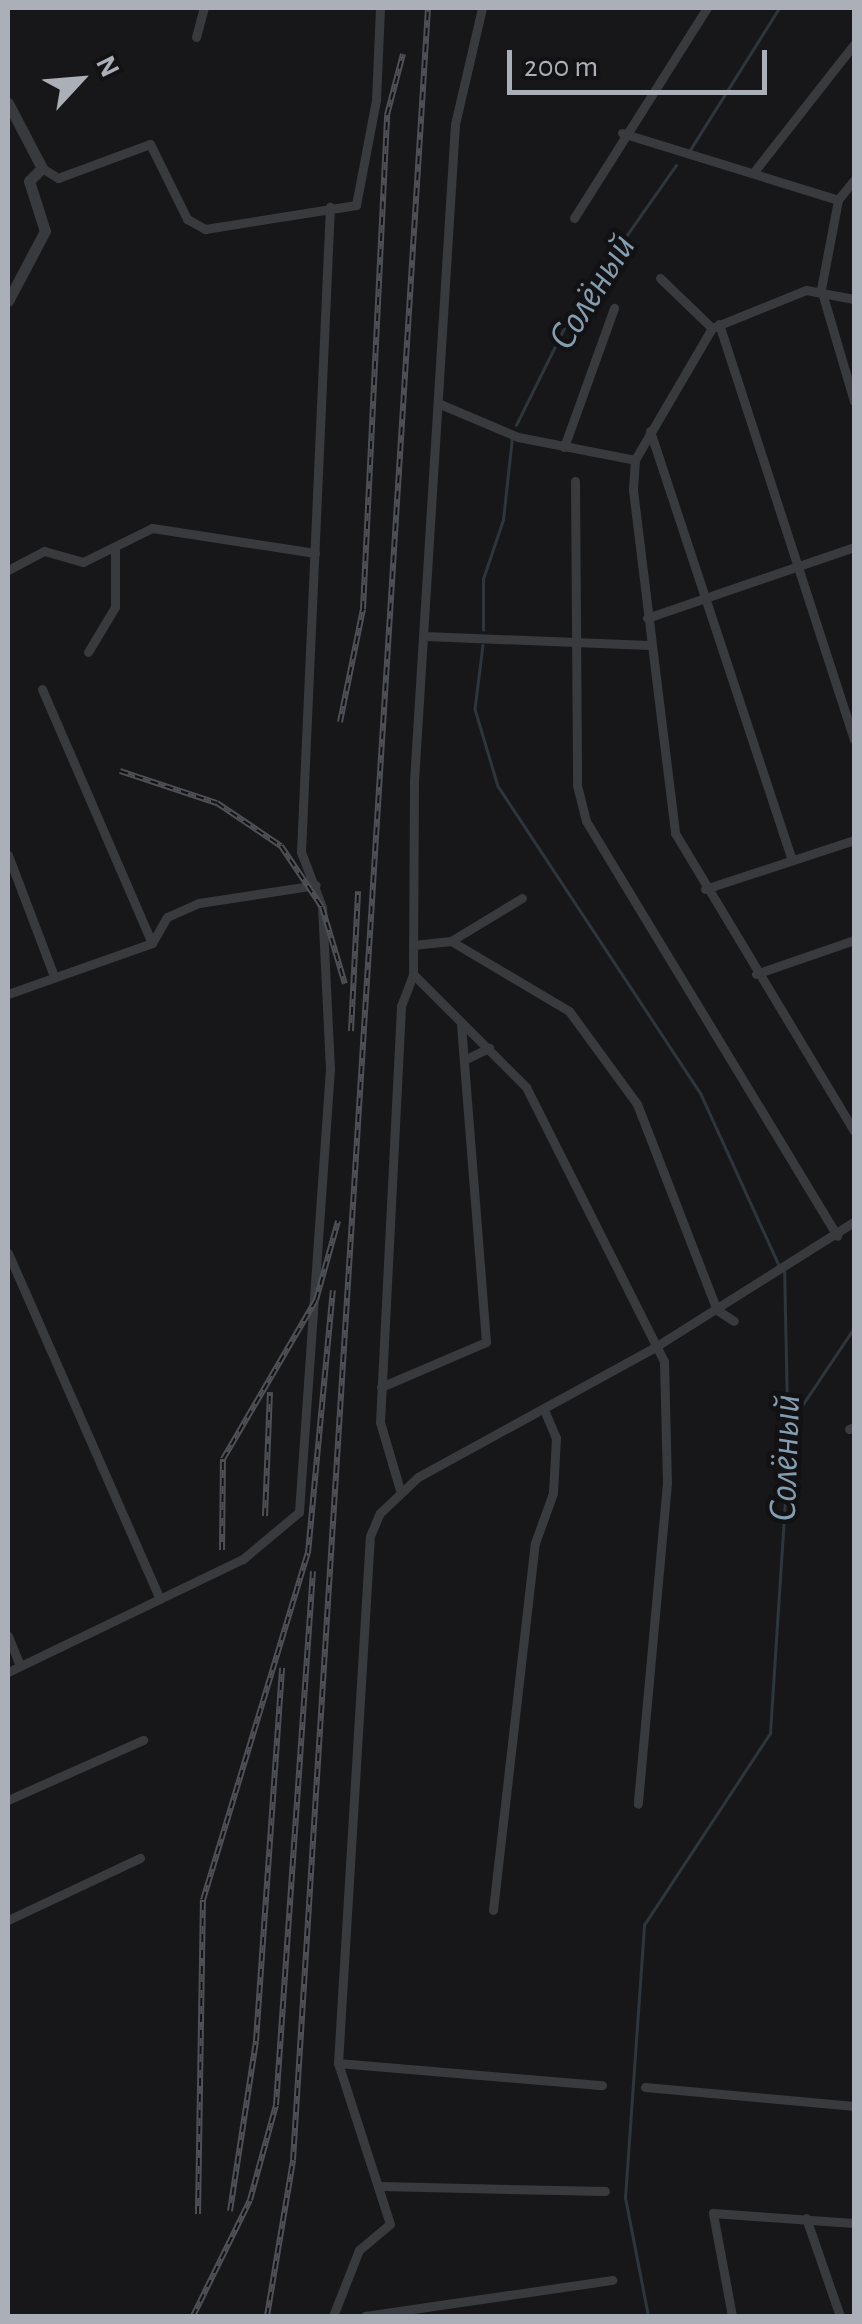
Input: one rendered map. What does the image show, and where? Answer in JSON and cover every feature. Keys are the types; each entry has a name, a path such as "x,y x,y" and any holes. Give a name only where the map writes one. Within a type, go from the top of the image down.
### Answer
{"street":[{"path":"196,37 204,8"},
{"path":"8,103 42,168 58,178 150,144 187,219 204,229 356,205 376,100 380,8"},
{"path":"400,1490 382,1434 382,1386 401,1006 413,974 425,636 455,124 482,8"},
{"path":"574,218 622,133 707,8"},
{"path":"753,174 854,44"},
{"path":"622,133 838,200"},
{"path":"8,301 45,230 29,182 42,168"},
{"path":"854,180 838,200 821,289 854,401"},
{"path":"8,1672 243,1560 299,1512 330,1068 316,885 301,852 330,207"},
{"path":"660,278 716,326 801,565 854,740"},
{"path":"854,299 821,289 716,326 635,460 646,618 670,814 705,889 854,1130"},
{"path":"564,446 614,308"},
{"path":"440,404 564,446 635,460"},
{"path":"650,430 792,860"},
{"path":"575,481 580,645 577,785 586,821 837,1236"},
{"path":"8,570 12,558 44,551 83,562 115,550 152,528 314,553"},
{"path":"646,618 854,548"},
{"path":"88,652 114,607 115,550"},
{"path":"425,636 649,645"},
{"path":"42,689 152,943"},
{"path":"705,889 854,840"},
{"path":"8,855 54,976"},
{"path":"8,994 152,943 167,917 200,903 316,885"},
{"path":"413,945 450,941 522,898"},
{"path":"756,974 854,940"},
{"path":"450,941 569,1011 605,1055 653,1140 717,1310 734,1320"},
{"path":"413,974 461,1026 526,1086 670,1391 638,1804"},
{"path":"382,1386 486,1342 461,1026"},
{"path":"464,1060 489,1048"},
{"path":"333,2316 358,2250 390,2224 338,2063 370,1536 400,1490 652,1349 854,1222"},
{"path":"8,1253 160,1599"},
{"path":"493,1910 535,1542 554,1493 556,1438 545,1412"},
{"path":"8,1636 20,1666"},
{"path":"8,1800 143,1740"},
{"path":"8,1920 140,1858"},
{"path":"338,2063 602,2085"},
{"path":"646,2087 854,2106"},
{"path":"380,2186 605,2192"},
{"path":"732,2316 713,2214 854,2223"},
{"path":"806,2218 840,2316"},
{"path":"365,2316 612,2280"}],"waterway":[{"name":"Солёный","path":"690,150 779,8"},
{"name":"Солёный","path":"516,425 570,316 676,165"},
{"name":"Солёный","path":"483,630 483,579 503,520 512,437"},
{"name":"Солёный","path":"483,645 475,709 498,786 701,1094 779,1265"},
{"name":"Солёный","path":"648,2316 625,2198 644,1925 770,1733 788,1456 784,1271"},
{"path":"787,1428 854,1328"}],"railway":[{"path":"267,2316 293,2160 428,8"},
{"path":"340,722 363,609 387,115 403,54"},
{"path":"120,771 217,803 281,846 322,907 345,984"},
{"path":"351,1031 358,891"},
{"path":"222,1550 223,1459 316,1300 338,1221"},
{"path":"198,2214 203,1900 308,1553 333,1290"},
{"path":"265,1516 270,1392"},
{"path":"193,2316 250,2200 276,2105 313,1571"},
{"path":"230,2211 256,2041 282,1668"}]}
